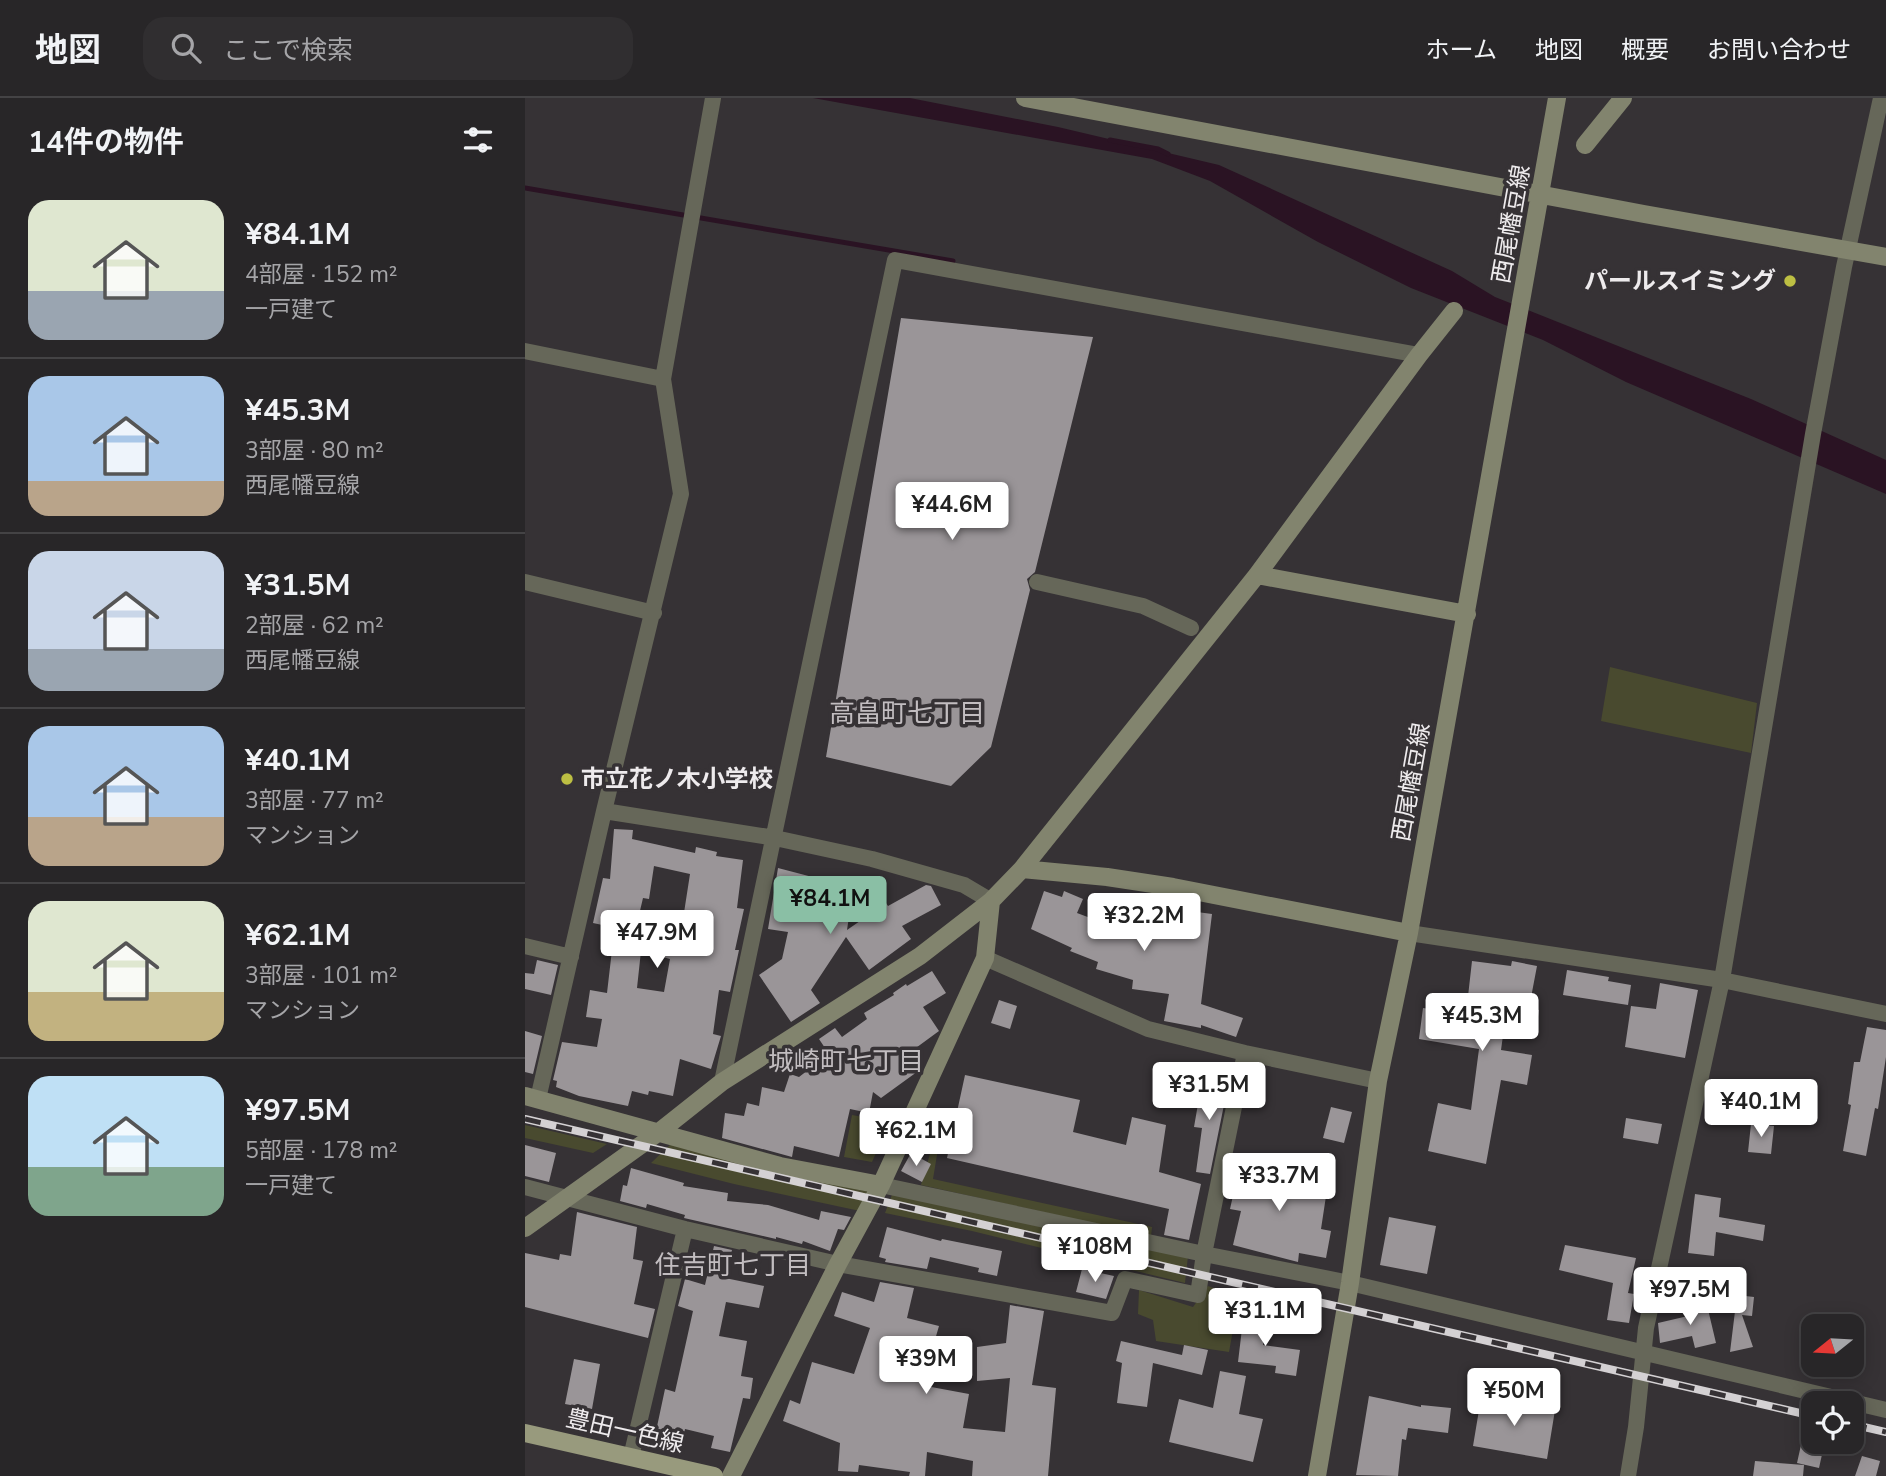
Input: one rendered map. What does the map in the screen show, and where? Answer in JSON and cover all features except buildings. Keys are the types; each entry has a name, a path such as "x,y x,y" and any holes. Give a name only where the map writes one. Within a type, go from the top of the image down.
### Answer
{"main road":[{"name":"豊田一色線","path":"525,1433 714,1476"}],"street":[{"path":"713,98 663,379 681,494 571,957 532,1097 779,1166 1350,1283 1886,1410"},
{"name":"西尾幡豆線","path":"1317,1476 1350,1283 1378,1081 1409,933 1557,98"},
{"path":"1585,145 1623,98"},
{"path":"1628,1476 1636,1427 1642,1353 1722,980 1812,434 1881,98"},
{"path":"1035,99 1658,217 1886,257"},
{"path":"722,1082 895,260 1419,355"},
{"path":"525,1228 659,1132 722,1082 920,956 991,901 1022,869 1257,575 1419,355 1454,312"},
{"path":"525,352 663,379"},
{"path":"1257,575 1467,614"},
{"path":"525,582 654,613"},
{"path":"1037,582 1143,606 1191,628"},
{"path":"604,811 775,838 872,859 964,885 991,901"},
{"path":"1022,869 1147,883 1409,933 1722,980 1886,1014"},
{"path":"731,1476 881,1185 985,958 991,901"},
{"path":"525,946 571,957"},
{"path":"985,958 1148,1029 1378,1081"},
{"path":"525,1187 684,1229 838,1264 1112,1313 1125,1279 1198,1295 1245,1053"},
{"path":"631,1457 684,1229"}],"green space":[{"path":"1610,667 1757,703 1751,753 1601,721"},
{"path":"852,1115 890,1122 872,1162 844,1157"},
{"path":"525,1125 607,1144 593,1153 525,1138"},
{"path":"672,1143 871,1190 860,1211 651,1163"},
{"path":"938,1149 933,1179 1152,1227 1151,1236 921,1185 931,1150"},
{"path":"893,1192 1188,1256 1185,1283 972,1231 885,1213"},
{"path":"1208,1286 1239,1297 1229,1352 1156,1341 1153,1320 1138,1314 1139,1290 1193,1307"}],"shaded area":[{"path":"813,98 910,98 1058,127 1219,165 1452,271 1495,297 1751,399 1886,460 1886,494 1626,382 1543,340 1411,288 1318,242 1210,181 1152,159"}],"waterway":[{"path":"1110,140 1158,149 1168,154"},
{"path":"525,188 953,261"}],"railway":[{"path":"525,1119 1801,1413"},
{"path":"1864,1427 1886,1432"}],"place":[{"name":"パールスイミング","path":"1790,281"},
{"name":"市立花ノ木小学校","path":"567,779"}],"district":[{"name":"高畠町七丁目","path":"907,713"},
{"name":"城崎町七丁目","path":"846,1061"},
{"name":"住吉町七丁目","path":"733,1265"}]}
